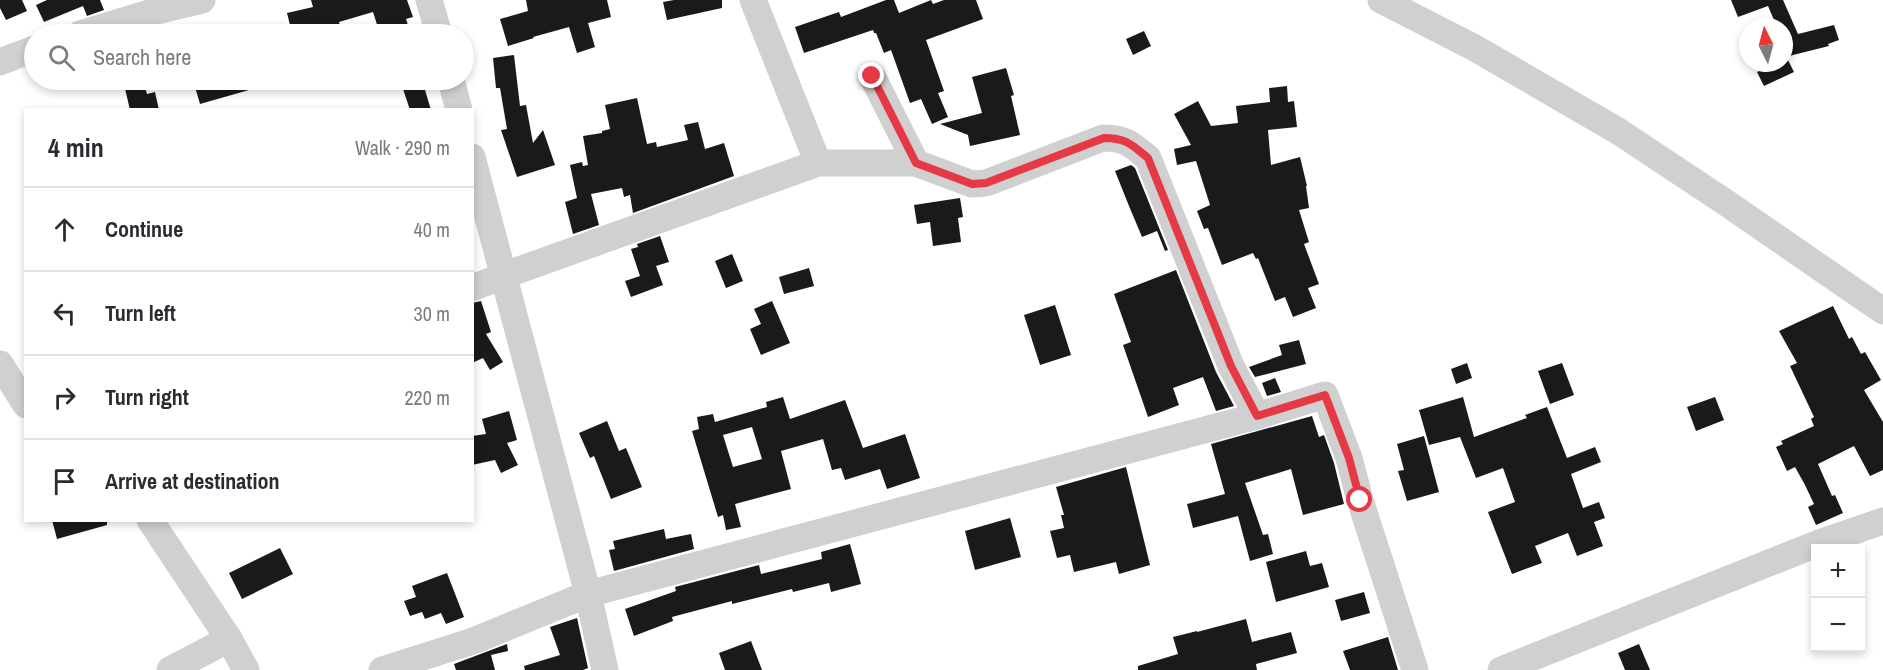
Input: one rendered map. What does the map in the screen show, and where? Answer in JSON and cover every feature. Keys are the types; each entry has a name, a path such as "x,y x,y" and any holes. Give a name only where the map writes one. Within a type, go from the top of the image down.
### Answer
{"street":[{"path":"105,24 153,5 202,0"},
{"path":"429,0 435,24"},
{"path":"753,0 818,163"},
{"path":"1381,0 1473,47 1618,131 1883,311"},
{"path":"0,62 24,54"},
{"path":"872,76 916,163"},
{"path":"454,90 458,108"},
{"path":"474,287 818,163 916,163 972,184 986,183 1104,138 1119,138 1131,144 1148,158 1231,366 1257,416"},
{"path":"474,164 588,594 605,670"},
{"path":"0,364 24,402"},
{"path":"382,670 473,641 588,594 1257,416 1325,395 1349,458 1360,500 1415,670"},
{"path":"1501,670 1787,556 1883,521"},
{"path":"151,522 229,639 246,670"},
{"path":"170,670 229,639"}],"building":[{"path":"0,0 22,0 27,11 6,20 0,8"},
{"path":"47,0 100,0 104,10 87,16 83,6 44,22 36,5"},
{"path":"311,0 407,0 413,17 406,19 408,24 377,24 373,12 339,22 340,24 290,24 287,13 313,7"},
{"path":"526,0 607,0 611,17 588,23 595,47 577,53 569,27 508,46 500,19 528,11"},
{"path":"722,0 722,8 667,20 663,2"},
{"path":"886,0 894,0 899,13 931,0 933,4 944,0 976,0 983,19 926,40 944,91 938,93 948,117 932,124 921,99 910,103 891,50 884,53 873,30 804,53 795,27 839,12 841,17"},
{"path":"1731,0 1783,0 1791,18 1773,18 1768,6 1738,17"},
{"path":"1793,23 1798,34 1834,25 1839,40 1828,44 1829,46 1793,55"},
{"path":"1144,31 1151,46 1133,55 1126,39"},
{"path":"514,55 520,106 526,105 533,143 543,130 555,165 517,177 501,130 507,129 500,88 496,88 493,58"},
{"path":"1006,68 1014,95 1011,96 1020,135 970,146 968,135 940,124 982,113 972,77"},
{"path":"1793,70 1794,72 1764,86 1757,72 1793,72"},
{"path":"1287,86 1288,102 1294,101 1297,127 1268,130 1271,165 1300,157 1307,186 1309,208 1299,210 1309,242 1304,244 1319,284 1308,288 1316,308 1293,317 1285,297 1275,301 1258,258 1256,259 1253,253 1222,265 1208,228 1204,229 1197,211 1210,205 1196,161 1177,165 1174,149 1191,145 1174,114 1198,101 1211,126 1238,123 1236,106 1270,102 1269,88"},
{"path":"125,90 146,90 147,94 155,92 159,108 130,108"},
{"path":"196,90 249,90 200,104"},
{"path":"403,90 425,90 430,108 409,108"},
{"path":"637,98 647,144 656,142 657,147 688,140 684,125 698,122 705,149 724,143 734,176 633,213 630,195 624,197 622,188 591,194 599,225 573,234 565,202 577,198 570,165 582,162 583,166 588,165 583,136 602,133 610,129 605,105"},
{"path":"1131,165 1135,168 1168,250 1165,251 1157,231 1142,237 1115,171"},
{"path":"960,198 963,217 958,218 961,242 933,246 930,222 917,224 914,205"},
{"path":"660,236 669,262 656,266 663,285 631,297 625,281 640,276 631,249 638,247 637,244"},
{"path":"732,254 743,281 726,288 715,261"},
{"path":"809,268 814,286 784,294 779,277"},
{"path":"1176,270 1216,372 1234,406 1216,411 1203,377 1173,388 1179,405 1148,417 1123,345 1131,342 1114,294"},
{"path":"481,301 491,332 486,334 503,362 490,370 483,358 474,362 474,303"},
{"path":"772,301 790,343 761,355 750,329 761,324 754,309"},
{"path":"1055,305 1071,355 1040,365 1024,315"},
{"path":"1833,306 1849,339 1852,337 1861,354 1865,352 1881,380 1864,390 1883,422 1883,470 1870,476 1854,446 1818,464 1832,496 1835,495 1843,513 1816,525 1808,507 1814,504 1805,485 1795,467 1787,471 1776,447 1783,444 1781,441 1814,426 1811,419 1814,417 1790,366 1797,363 1779,331"},
{"path":"1299,340 1306,364 1255,377 1249,367 1282,355 1279,345"},
{"path":"1467,363 1472,378 1456,384 1451,369"},
{"path":"1562,363 1574,395 1550,404 1538,371"},
{"path":"1275,378 1281,392 1267,396 1262,383"},
{"path":"783,397 790,419 845,400 863,448 905,434 920,478 887,489 880,469 845,480 841,468 832,470 823,439 781,451 791,489 735,504 741,527 726,530 723,515 718,517 692,431 699,429 697,417 713,414 715,422 767,407 766,402","holes":["752,427 762,459 733,467 723,435"]},
{"path":"1463,397 1474,437 1527,418 1525,415 1547,407 1567,458 1595,447 1601,462 1571,474 1583,508 1599,502 1605,518 1594,522 1603,546 1577,556 1568,533 1535,546 1542,563 1512,574 1488,512 1515,502 1503,468 1476,478 1460,437 1429,445 1419,410"},
{"path":"1715,397 1724,420 1696,431 1687,407"},
{"path":"509,411 517,440 507,443 518,465 501,473 495,460 474,465 474,436 486,434 482,419"},
{"path":"1312,416 1319,437 1324,435 1334,463 1344,504 1303,515 1291,469 1245,483 1263,535 1268,534 1273,554 1250,561 1238,516 1193,528 1187,504 1225,494 1211,444"},
{"path":"607,421 619,451 626,448 642,487 611,499 594,456 590,458 579,433"},
{"path":"1424,436 1439,492 1407,501 1398,471 1404,470 1397,444"},
{"path":"1126,467 1150,565 1119,574 1116,562 1074,572 1070,555 1057,558 1050,531 1064,528 1061,515 1064,515 1056,487"},
{"path":"1010,518 1021,557 975,570 965,531"},
{"path":"53,522 107,522 107,525 57,539"},
{"path":"664,529 666,539 691,534 694,549 614,571 609,550 615,549 613,541"},
{"path":"850,544 861,584 831,592 829,583 793,592 792,589 732,604 732,601 672,617 673,621 634,636 625,609 676,591 675,587 759,565 761,574 822,559 821,552"},
{"path":"280,548 293,574 242,599 229,573"},
{"path":"1306,551 1310,566 1322,563 1329,587 1276,602 1266,562"},
{"path":"447,573 464,617 446,624 441,613 425,619 422,612 410,616 404,601 416,597 412,586"},
{"path":"1364,592 1370,613 1341,621 1335,600"},
{"path":"577,618 588,668 583,670 525,670 524,666 560,655 550,627"},
{"path":"1246,619 1252,642 1291,632 1297,653 1256,664 1257,670 1138,670 1138,666 1178,654 1173,637"},
{"path":"1388,637 1398,670 1350,670 1343,651"},
{"path":"751,641 762,670 725,670 719,653"},
{"path":"507,644 508,651 491,655 495,670 456,670 454,664"},
{"path":"1639,644 1650,670 1625,670 1618,653"}],"route":[{"path":"872,76 916,163 972,184 986,183 1104,138 1119,138 1131,144 1148,158 1231,366 1257,416 1325,395 1349,458 1360,500"}]}
